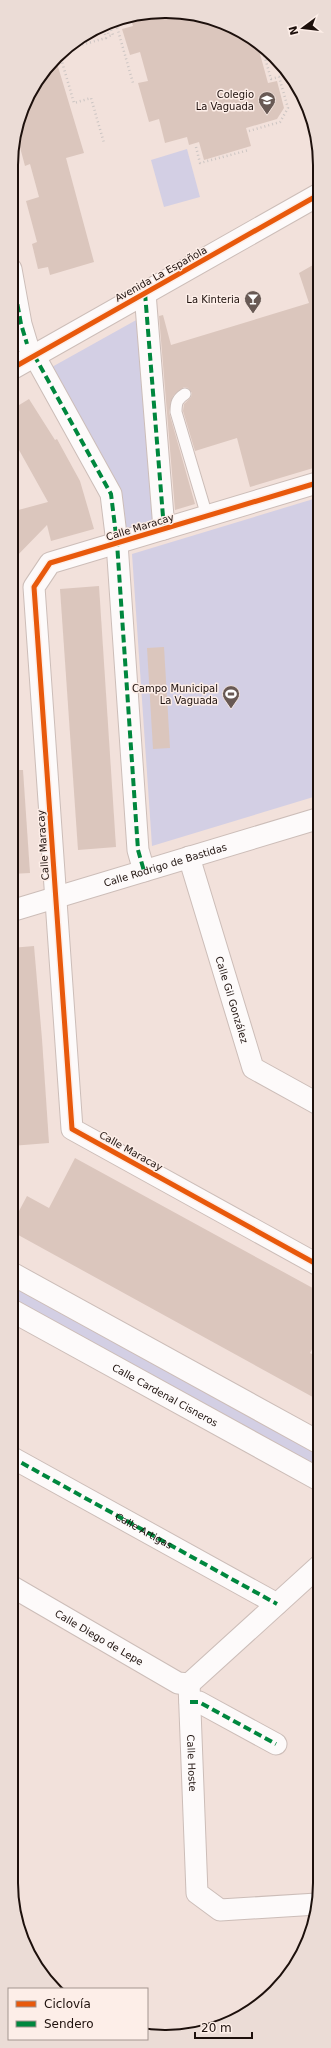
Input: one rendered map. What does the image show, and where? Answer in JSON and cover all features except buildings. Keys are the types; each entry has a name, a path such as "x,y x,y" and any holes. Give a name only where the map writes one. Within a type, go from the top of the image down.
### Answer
{"street":[{"name":"Avenida La Española","path":"18,359 24,350 313,184"},
{"name":"Avenida La Española","path":"24,350 145,293 313,198"},
{"path":"145,293 164,529"},
{"name":"Calle Maracay","path":"18,308 24,350 111,494 117,543"},
{"name":"Calle Maracay","path":"313,484 50,563 34,587 72,1129 313,1262"},
{"path":"117,543 138,850 144,871"},
{"name":"Calle Rodrigo de Bastidas","path":"18,909 313,820"},
{"name":"Calle Gil González","path":"189,857 253,1068 313,1101"},
{"path":"18,1277 313,1438"},
{"name":"Calle Cardenal Cisneros","path":"18,1315 313,1478"},
{"name":"Calle Artigas","path":"18,1461 277,1604"},
{"path":"190,1693 277,1604 313,1571"},
{"name":"Calle Diego de Lepe","path":"18,1590 178,1684 199,1702 276,1744"},
{"name":"Calle Hoste","path":"190,1693 197,1894 220,1910 311,1904"}],"lane":[{"path":"185,394 179,398 176,404 176,412 207,516"}],"path":[{"path":"117,26 133,83"},
{"path":"107,30 109,36 113,35 111,28"},
{"path":"81,45 106,38 104,31"},
{"path":"249,131 280,122 288,108 279,77 271,79 265,56"},
{"path":"62,60 74,103 91,98 104,143"},
{"path":"196,147 200,163 249,150"}],"shaded area":[{"path":"187,149 200,197 164,207 151,160"},
{"path":"147,314 163,518 114,532 111,494 43,372"},
{"name":"Campo Municipal La Vaguada","path":"313,499 313,797 152,846 132,554"},
{"path":"18,1281 313,1439 313,1475 18,1314"}],"marked path":[{"path":"145,293 164,529"},
{"path":"18,308 27,344"},
{"path":"34,355 111,494 117,543 138,850 144,871"},
{"path":"18,1461 277,1604"},
{"path":"190,1702 199,1702 276,1744"}],"cycle path":[{"path":"18,365 313,198"},
{"path":"313,484 50,563 34,587 72,1129 313,1262"}],"place":[{"name":"Colegio La Vaguada","path":"267,115"},
{"name":"La Kinteria","path":"253,314"},
{"name":"Campo Municipal La Vaguada","path":"231,709"}]}
